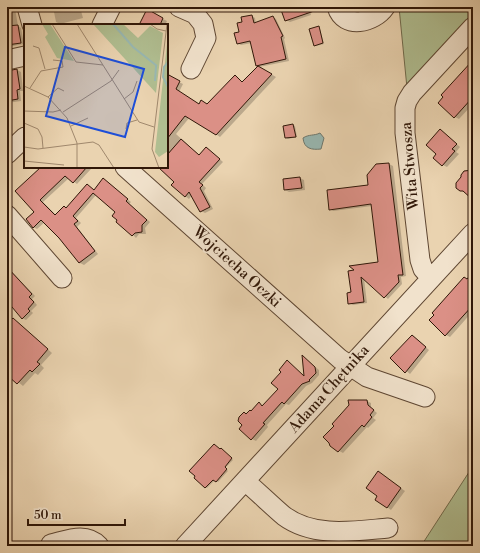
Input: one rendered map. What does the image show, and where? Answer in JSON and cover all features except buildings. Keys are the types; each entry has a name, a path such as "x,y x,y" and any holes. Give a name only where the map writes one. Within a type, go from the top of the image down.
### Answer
{"street":[{"path":"28,7 32,24"},
{"path":"102,24 111,7"},
{"path":"179,7 195,14 203,24 206,38 191,70"},
{"path":"337,7 338,12 349,20 363,22 373,18 385,7"},
{"name":"Wita Stwosza","path":"431,278 423,269 420,260 405,133 407,101 473,27"},
{"path":"7,60 24,56"},
{"path":"7,154 24,137"},
{"name":"Wojciecha Oczki","path":"126,168 340,359 367,377 425,397"},
{"path":"7,215 62,278"},
{"name":"Adama Chętnika","path":"185,546 473,233"},
{"path":"245,481 285,517 306,527 337,532 388,528"},
{"path":"51,544 79,538 88,538 99,546"}],"green space":[{"path":"399,7 473,7 473,14 407,88"},
{"path":"473,466 473,546 421,546"}],"water":[{"path":"320,133 324,138 321,149 312,149 307,147 303,138"}]}
